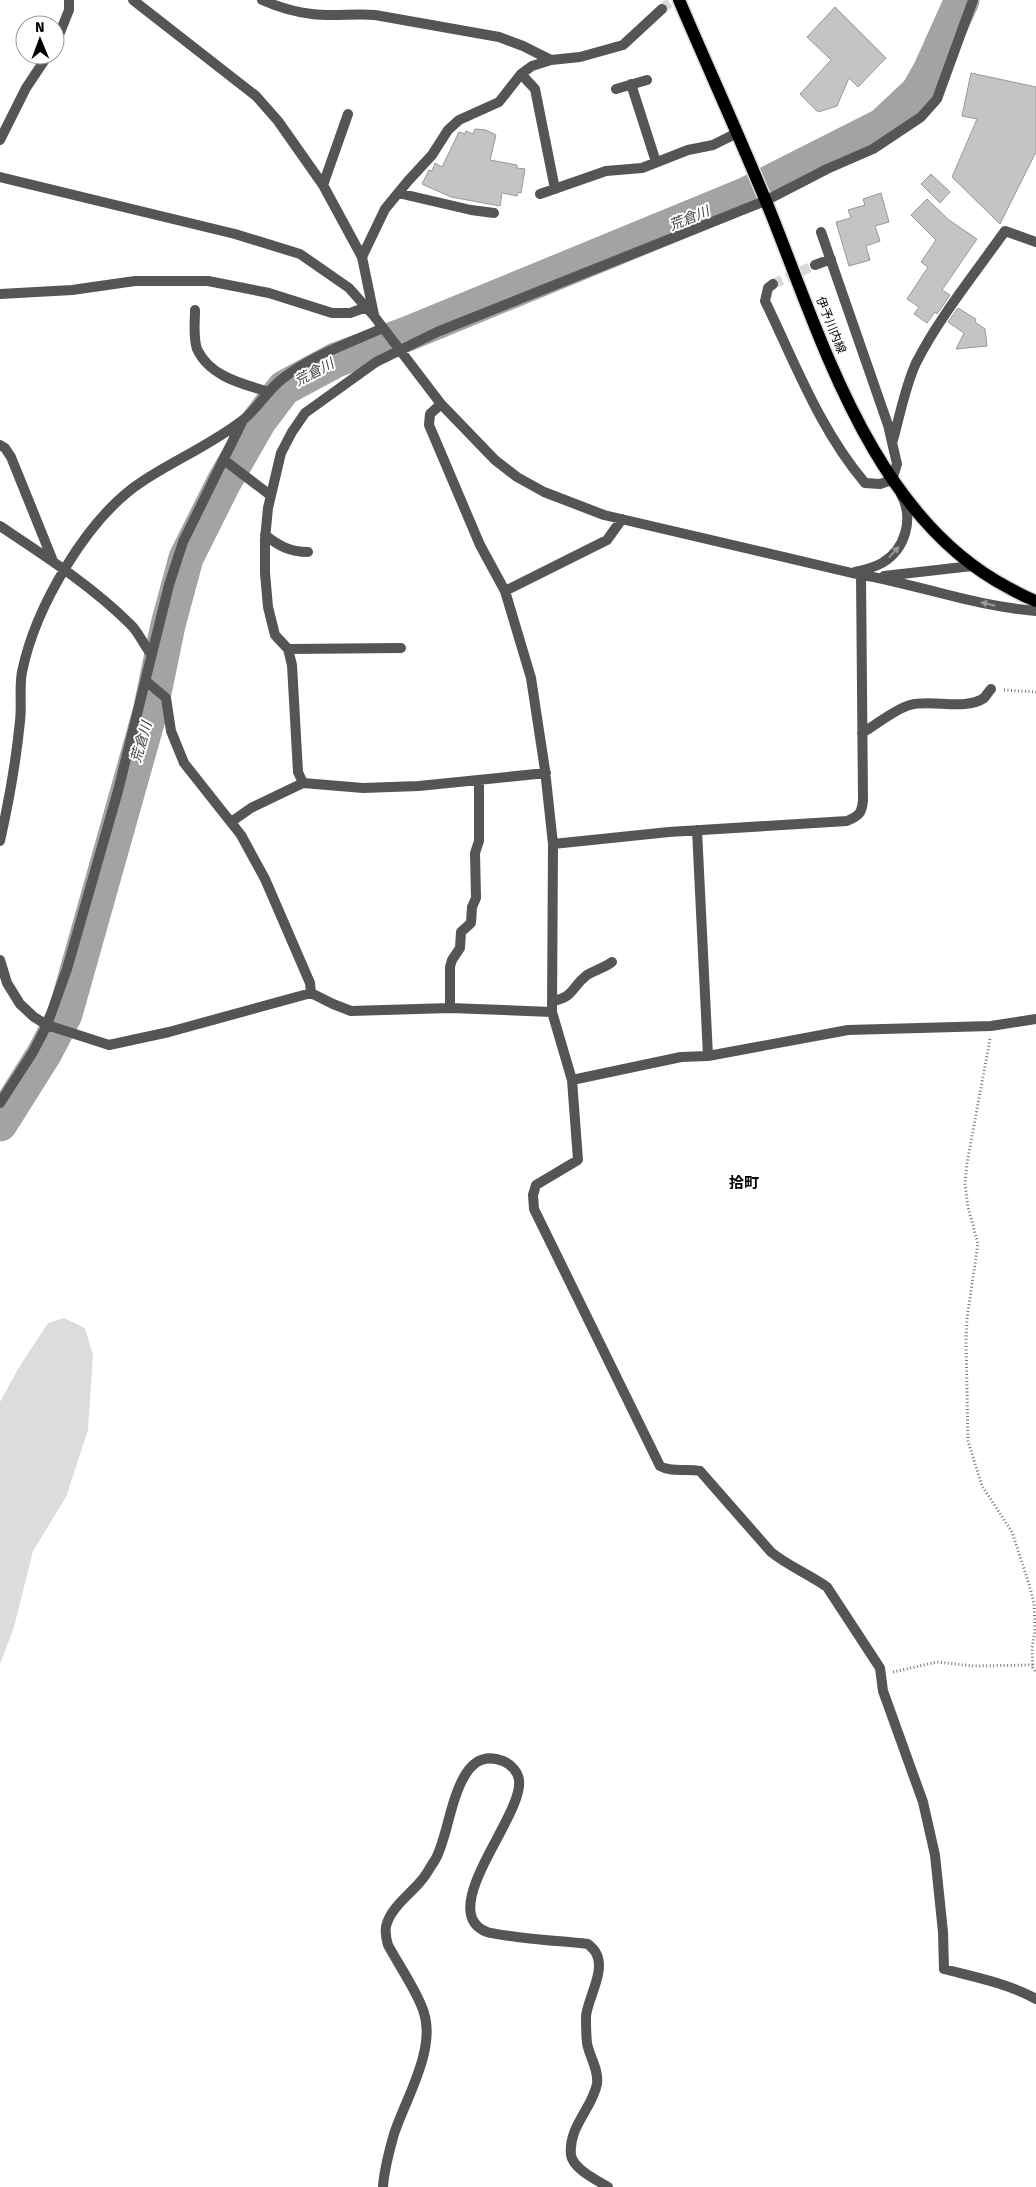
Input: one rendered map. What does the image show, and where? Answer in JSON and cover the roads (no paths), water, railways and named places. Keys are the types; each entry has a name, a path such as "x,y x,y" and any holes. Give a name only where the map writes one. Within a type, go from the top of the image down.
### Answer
{"main road":[{"name":"伊予川内線","path":"678,0 740,139 854,415 895,485 928,525 972,566 993,580 1036,601"}],"street":[{"path":"65,20 69,10 69,0"},
{"path":"262,0 290,10 313,14 358,13 375,15 499,37 551,60"},
{"path":"303,783 298,772 292,664 288,649 276,635 268,606 265,573 265,535 270,495 281,453 305,413 376,362 400,348 764,198 874,149 921,117 936,99 973,0"},
{"path":"136,1 256,96 278,121 323,185 362,257 374,316"},
{"path":"362,257 385,209 432,156 448,130 459,120 499,102 521,74 532,66 551,60 580,57 623,46 662,9"},
{"path":"0,140 26,88 41,65"},
{"path":"521,74 536,90 555,189"},
{"path":"616,89 647,80"},
{"path":"631,84 656,162"},
{"path":"323,185 348,114"},
{"path":"540,194 606,171 642,168 688,150 740,139"},
{"path":"0,177 235,234 300,254 349,288 400,348 441,404 495,460 517,477 570,503 622,519 857,574 1005,608 1036,611"},
{"path":"398,193 471,210 494,213"},
{"path":"892,444 902,403 919,358 1005,231 1036,242"},
{"path":"821,232 888,425 897,464 895,485 907,514 906,530 900,545 882,563 857,574"},
{"path":"815,265 831,259"},
{"path":"0,294 72,290 143,280 208,281 269,293 332,313 350,313 366,307"},
{"path":"773,284 768,288 766,301 821,418 849,463 865,483 895,485"},
{"path":"195,310 197,348 208,364 224,376 238,383 269,392"},
{"path":"0,1103 33,1052 47,1025 67,969 118,792 169,585 183,542 244,420 269,392 297,368 385,330"},
{"path":"441,404 430,414 429,425 480,545 505,591 531,678 546,773 553,844 552,1012 572,1080 578,1160 536,1186 533,1195 534,1209 660,1466 668,1470 689,1468 700,1471 771,1552 782,1561 827,1587 882,1672 882,1692 923,1802 935,1855 943,1932 944,1969 1003,1984 1020,1990 1036,1999"},
{"path":"0,841 10,798 18,737 22,673 39,618 64,570 96,523 125,494 244,420"},
{"path":"0,445 5,448 11,458 53,562"},
{"path":"224,460 270,495"},
{"path":"505,591 607,540 622,519"},
{"path":"0,526 53,562 112,607 133,626 143,646 152,655"},
{"path":"265,535 285,548 296,552 308,552"},
{"path":"876,577 972,566"},
{"path":"553,844 697,830 846,820 858,817 862,810 863,800 857,574"},
{"path":"288,649 401,648"},
{"path":"146,680 166,698 171,731 184,764 241,835 264,879 310,983 311,993"},
{"path":"862,733 907,706 934,702 957,704 976,701 984,698 991,689"},
{"path":"231,822 251,808 303,783 363,788 419,786 546,773"},
{"path":"450,1008 450,967 460,948 461,932 471,923 472,907 476,898 475,853 479,841 479,780"},
{"path":"697,830 708,1056"},
{"path":"0,960 7,983 20,1004 34,1017 47,1025 109,1045 169,1032 311,993 332,1004 351,1010 450,1008 552,1012"},
{"path":"552,1001 563,999 586,976 606,968 612,962"},
{"path":"572,1080 681,1058 708,1056 848,1030 991,1026 1036,1019"},
{"path":"383,2187 384,2172 394,2134 422,2060 427,2026 424,2011 388,1945 387,1923 396,1909 422,1880 440,1852 454,1800 470,1766 481,1760 494,1759 505,1761 515,1769 519,1780 518,1792 505,1825 484,1865 471,1896 469,1909 472,1920 487,1932 537,1940 588,1944 596,1952 599,1965 586,2015 587,2043 596,2069 597,2082 591,2101 581,2116 574,2134 571,2155 574,2162 608,2187"}],"waterway":[{"name":"荒倉川","path":"0,1124 44,1054 65,1014 150,712 168,625 186,558 224,482 259,421 284,388 336,360 407,334 745,195 883,125 918,92 930,71 962,0"}],"tunnel":[{"path":"662,9 673,0"},
{"path":"773,284 815,265"}],"district":[{"name":"拾町","path":"744,1183"}]}
